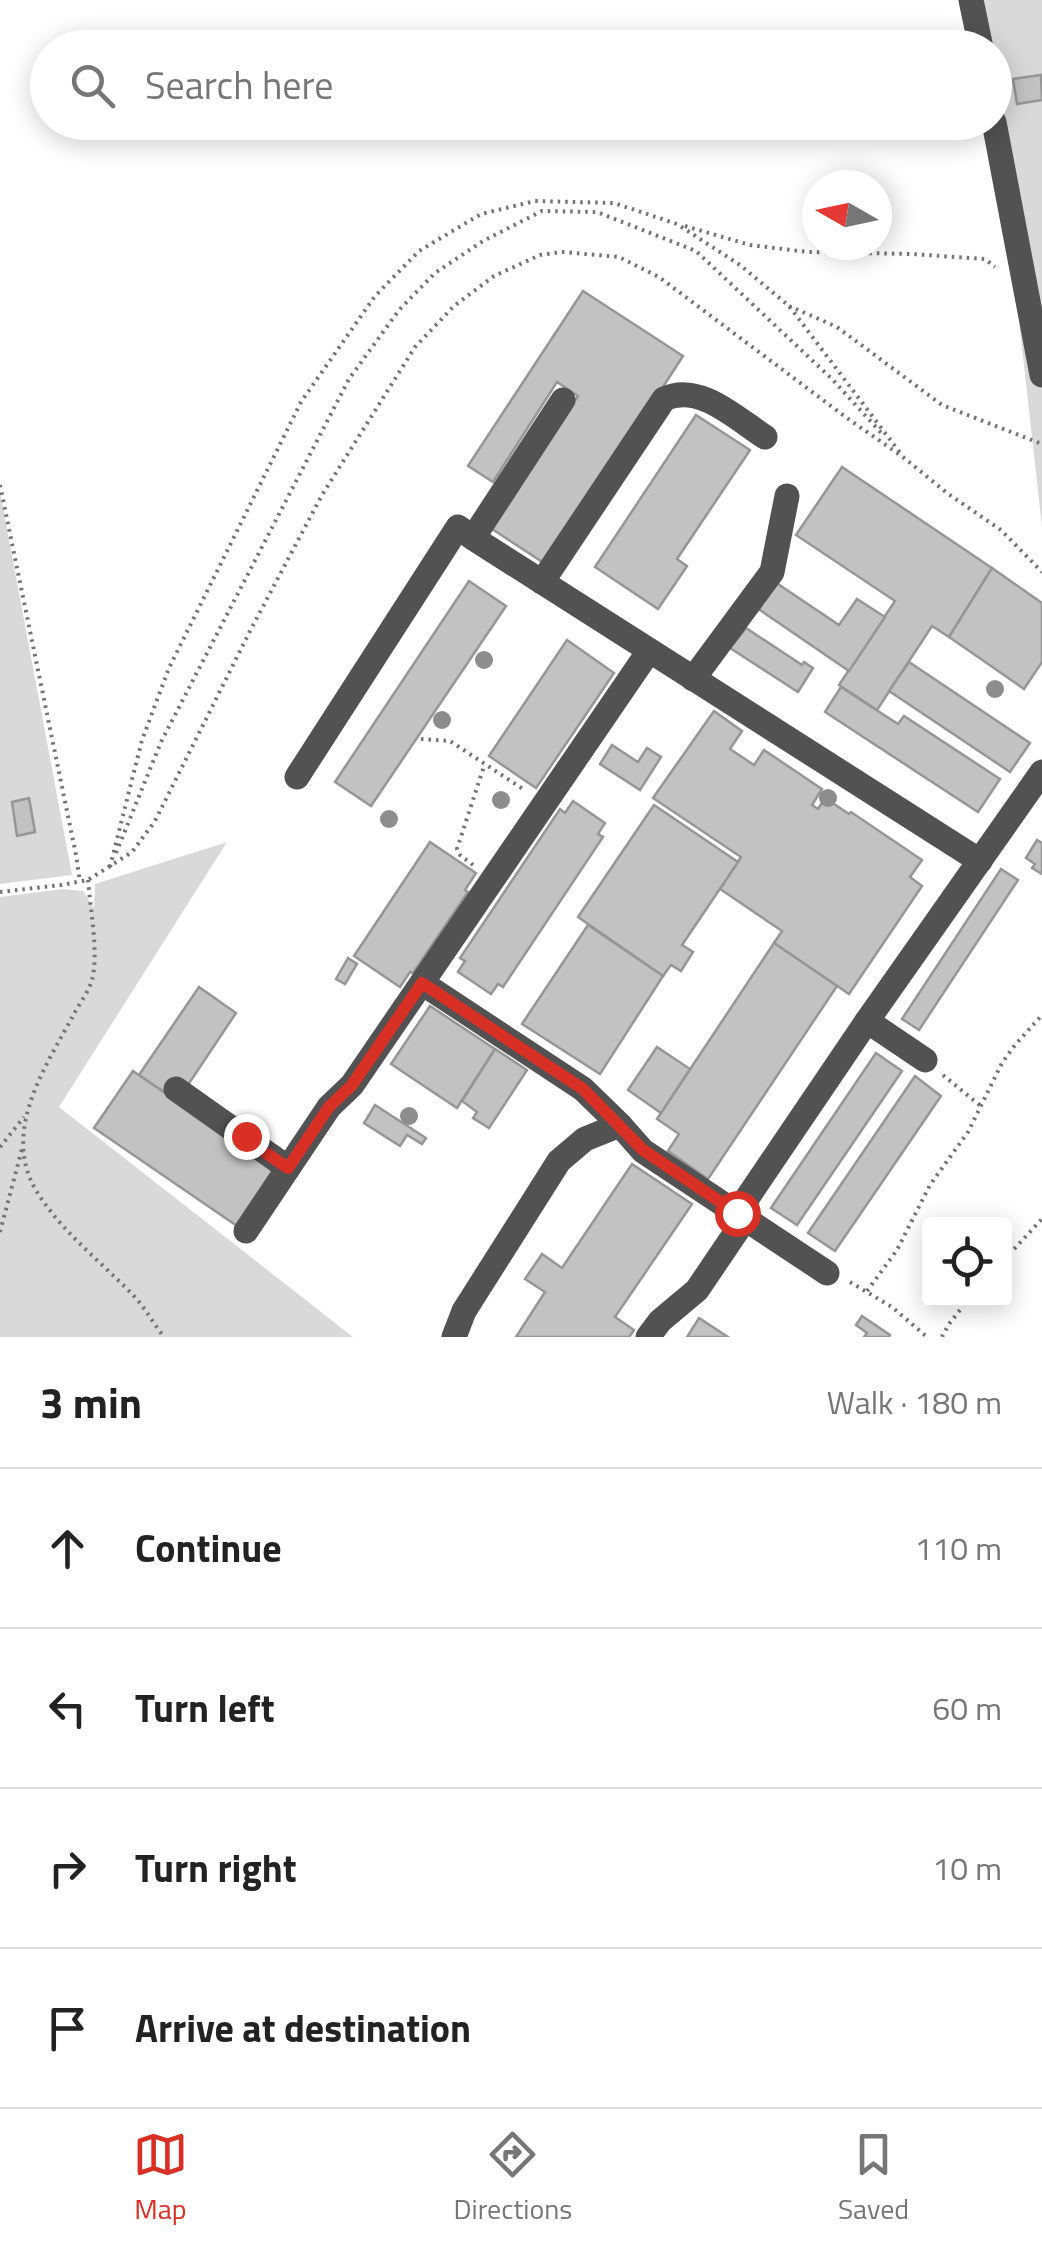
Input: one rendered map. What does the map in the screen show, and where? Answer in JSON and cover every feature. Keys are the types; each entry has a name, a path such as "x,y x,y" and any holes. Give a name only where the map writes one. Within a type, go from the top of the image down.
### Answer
{"street":[{"path":"971,0 977,30"},
{"path":"997,140 1042,376"},
{"path":"542,582 664,399 675,394 701,398 765,437"},
{"path":"473,538 563,400"},
{"path":"692,678 772,572 787,496"},
{"path":"297,777 458,527 980,860"},
{"path":"246,1231 329,1107 352,1085 650,651"},
{"path":"648,1337 660,1321 697,1290 867,1022 1042,772"},
{"path":"422,983 583,1089 643,1150 827,1273"},
{"path":"867,1022 925,1060"},
{"path":"176,1089 288,1168"},
{"path":"454,1337 464,1311 559,1162 585,1140 620,1125"}],"path":[{"path":"678,224 740,265 789,306 903,457 832,380 696,251 597,212 542,211 483,240 435,273 399,310 349,380 161,742 110,867 142,740 169,668 300,402 375,296 419,251 481,214 535,200 614,203 750,245 808,252 985,259 1026,292"},
{"path":"789,306 837,326 942,405 1042,444"},
{"path":"0,485 80,882"},
{"path":"421,739 450,741 544,802"},
{"path":"484,764 457,850 494,879"},
{"path":"0,892 88,880 94,957 92,981 34,1089 0,1232"},
{"path":"867,1291 897,1250 930,1185 968,1132 1002,1063 1042,1015"},
{"path":"925,1060 982,1107"},
{"path":"1,1145 26,1113"},
{"path":"23,1144 36,1190 65,1230 135,1297 164,1337"},
{"path":"1012,1252 1042,1220"},
{"path":"827,1273 867,1291 927,1337"},
{"path":"942,1337 962,1307"}],"shaded area":[{"path":"971,0 1042,0 1042,527 997,140 1012,140 1012,30 977,30"},
{"path":"0,492 72,875 0,884"},
{"path":"227,842 59,1107 353,1337 0,1337 0,897 63,889 83,891 94,908 95,884"}],"building":[{"path":"1041,75 1042,100 1017,104 1013,79"},
{"path":"583,291 683,356 547,565 492,529 578,396 557,382 493,482 468,466"},
{"path":"696,415 750,450 677,559 687,566 658,609 595,567"},
{"path":"842,467 992,568 949,637 932,626 877,710 839,685 895,601 796,535"},
{"path":"992,568 1042,603 1042,662 1024,689 949,637"},
{"path":"469,581 506,606 371,806 335,782"},
{"path":"775,582 839,625 857,599 885,617 849,671 757,608"},
{"path":"746,628 802,665 804,662 813,668 798,692 730,648"},
{"path":"567,640 614,673 536,788 489,756"},
{"path":"909,662 1030,743 1010,772 889,691"},
{"path":"841,687 898,724 904,716 1000,779 978,812 825,712"},
{"path":"714,711 742,731 730,749 754,765 764,750 822,789 812,805 818,809 825,798 922,860 910,877 922,886 849,994 774,943 782,931 720,889 741,857 653,798"},
{"path":"612,745 638,762 647,748 661,757 640,790 600,764"},
{"path":"29,798 35,832 17,836 12,802"},
{"path":"573,801 605,823 598,834 603,837 503,987 498,984 491,994 458,972 465,961 460,958 560,809 565,813"},
{"path":"654,805 738,862 682,945 693,952 681,971 671,965 663,976 578,917"},
{"path":"1037,840 1042,843 1042,874 1026,858"},
{"path":"430,842 476,873 465,890 468,892 400,987 354,956"},
{"path":"1001,869 1018,880 919,1030 902,1019"},
{"path":"588,925 663,976 600,1074 522,1024"},
{"path":"774,943 837,986 708,1179 668,1151 679,1134 657,1119"},
{"path":"348,958 357,964 345,984 336,979"},
{"path":"199,987 236,1013 186,1088 167,1094 139,1075"},
{"path":"430,1006 495,1049 457,1108 391,1064"},
{"path":"657,1047 690,1069 661,1113 628,1090"},
{"path":"495,1049 527,1070 489,1128 473,1118 477,1112 462,1101"},
{"path":"876,1053 902,1071 797,1225 771,1208"},
{"path":"133,1071 277,1174 240,1228 94,1128"},
{"path":"915,1076 941,1096 835,1251 808,1233"},
{"path":"375,1105 426,1138 422,1144 407,1135 400,1146 364,1123"},
{"path":"632,1164 692,1204 615,1317 634,1330 629,1337 516,1337 545,1292 525,1279 542,1254 562,1268"},
{"path":"862,1316 889,1337 864,1337 867,1333 856,1325"},
{"path":"699,1318 728,1337 687,1337"}],"route":[{"path":"246,1136 288,1168 329,1107 352,1085 422,983 583,1089 643,1150 737,1213"}]}
